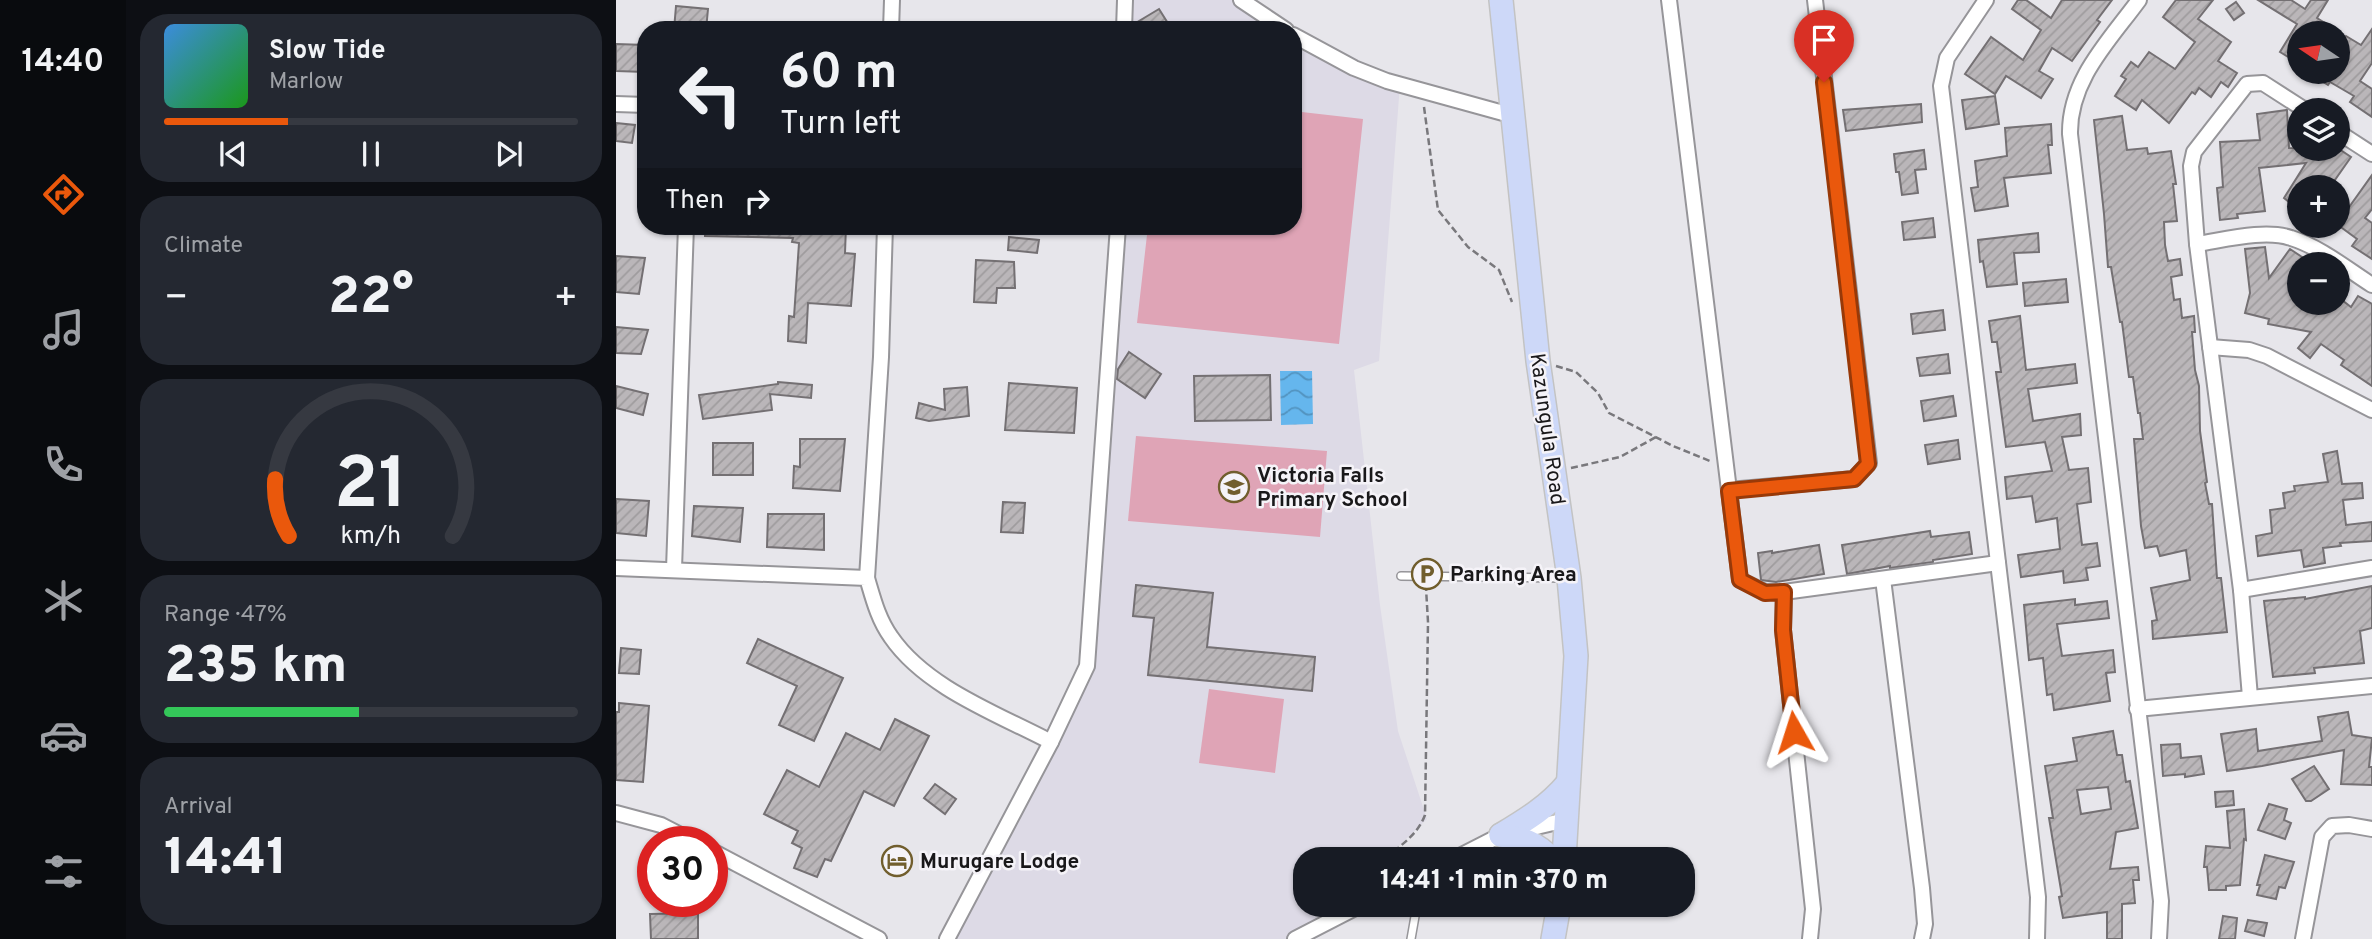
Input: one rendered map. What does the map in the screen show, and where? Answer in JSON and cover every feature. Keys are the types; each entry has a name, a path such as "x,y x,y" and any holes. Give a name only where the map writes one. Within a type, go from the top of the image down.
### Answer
{"main road":[{"name":"Kazungula Road","path":"1500,0 1538,361 1569,578 1576,656 1565,847"},
{"path":"1501,835 1536,814 1555,799 1568,783"},
{"path":"1501,835 1527,840 1538,847"},
{"path":"1553,939 1557,917"}],"street":[{"path":"891,21 892,0"},
{"path":"1124,21 1125,0"},
{"path":"1241,0 1272,21"},
{"path":"1669,0 1740,580 1765,593 1784,592 1998,563"},
{"path":"1729,491 1854,479 1868,464 1815,0"},
{"path":"1986,0 1947,58 1941,86 2038,897 2037,939"},
{"path":"2139,0 2085,74 2072,103 2070,119 2161,901 2159,939"},
{"path":"1302,40 1354,68 1387,81 1514,116"},
{"path":"2250,697 2241,590 2197,244 2191,166 2194,152 2247,84 2263,83 2287,98"},
{"path":"616,104 637,105"},
{"path":"2350,140 2372,155"},
{"path":"674,569 686,235"},
{"path":"885,235 881,356 867,578 878,615 891,637 915,666 947,688 1051,742"},
{"path":"947,939 1051,742 1082,679 1089,654 1117,235"},
{"path":"2197,244 2255,235 2290,237 2322,253 2372,285"},
{"path":"2210,347 2249,350 2267,356 2372,410"},
{"path":"616,568 867,578"},
{"path":"2241,590 2372,568"},
{"path":"1883,579 1922,888 1925,925 1922,939"},
{"path":"1784,592 1783,630 1813,909 1810,939"},
{"path":"2137,709 2372,687"},
{"path":"616,813 663,826"},
{"path":"1478,847 1501,835 1566,820"},
{"path":"2303,939 2322,836 2332,826 2349,825 2372,829"},
{"path":"728,859 880,939"},
{"path":"1295,939 1338,917"}],"lane":[{"path":"1401,576 1569,578"},
{"path":"1411,939 1415,917"}],"path":[{"path":"1422,90 1438,210 1468,247 1499,270 1514,307"},
{"path":"1538,361 1576,372 1598,393 1609,413 1656,438 1726,467"},
{"path":"1554,472 1619,457 1656,438"},
{"path":"1397,847 1419,830 1425,815 1428,622 1425,577"}],"shaded area":[{"path":"1125,0 1241,0 1272,21 1124,21"},
{"name":"Victoria Falls Primary School","path":"1302,39 1400,84 1379,361 1354,370 1380,605 1398,731 1427,819 1398,847 1293,847 1293,917 1320,917 1291,939 947,939 1082,679 1117,235 1302,235"},
{"path":"1302,112 1363,119 1339,344 1137,323 1147,235 1302,235"},
{"path":"1136,436 1327,451 1320,537 1128,521"},
{"path":"1209,689 1284,699 1275,773 1199,763"}],"water":[{"path":"1280,371 1312,371 1313,424 1281,425"}],"building":[{"path":"2018,0 2026,0 2051,18 2062,0 2112,0 2072,61 2052,48 2039,71 2053,79 2041,98 2006,76 1995,94 1965,74 1991,37 2023,60 2041,30 2012,9"},
{"path":"2176,0 2213,0 2198,19 2231,42 2218,61 2237,73 2228,87 2221,82 2211,97 2199,88 2195,94 2192,92 2169,123 2142,100 2136,110 2115,96 2126,79 2121,76 2131,62 2138,67 2149,52 2175,69 2195,42 2163,17"},
{"path":"2258,0 2291,0 2305,9 2311,0 2328,0 2317,18 2322,21 2292,21"},
{"path":"2236,2 2244,13 2234,20 2226,9"},
{"path":"676,6 708,9 707,21 675,21"},
{"path":"1159,9 1166,21 1139,21"},
{"path":"2372,29 2372,63 2360,81 2372,89 2372,117 2350,102 2354,96 2333,84 2350,84 2350,38 2361,45"},
{"path":"2287,40 2287,56 2280,52"},
{"path":"616,44 637,45 637,72 616,71"},
{"path":"1995,96 1999,124 1966,129 1962,100"},
{"path":"1921,104 1922,122 1846,131 1843,110"},
{"path":"2287,110 2287,161 2348,161 2338,175 2298,175 2306,163 2259,168 2265,211 2237,214 2238,218 2220,220 2217,188 2223,187 2220,142 2260,140 2257,114"},
{"path":"2122,116 2127,150 2147,148 2148,154 2171,151 2176,184 2173,184 2177,221 2164,222 2165,245 2168,261 2180,259 2182,275 2171,277 2174,300 2180,299 2182,318 2194,316 2195,332 2192,332 2199,386 2205,483 2209,504 2212,504 2217,578 2221,578 2227,632 2153,639 2152,621 2157,620 2151,588 2190,580 2186,550 2160,556 2157,546 2145,548 2141,526 2134,439 2143,439 2140,413 2133,377 2129,377 2122,322 2111,267 2108,267 2094,120"},
{"path":"616,123 635,125 632,143 616,141"},
{"path":"2051,124 2052,145 2048,145 2051,173 2004,178 2008,206 1975,211 1971,188 1978,187 1975,161 2007,156 2005,128"},
{"path":"1924,150 1926,169 1915,170 1918,193 1902,195 1894,154"},
{"path":"2372,175 2372,209 2365,218 2372,223 2372,259 2352,246 2357,239 2350,234 2350,206"},
{"path":"1933,218 1935,237 1904,240 1902,222"},
{"path":"2038,233 2039,252 2014,253 2017,284 1987,287 1983,261 1980,262 1978,240"},
{"path":"846,235 845,253 855,254 851,306 808,303 806,343 788,341 789,316 794,317 799,243 792,242 793,238 705,236"},
{"path":"1009,237 1039,240 1037,253 1008,250"},
{"path":"2265,247 2269,278 2287,253 2287,315 2350,315 2350,306 2358,296 2372,304 2372,386 2341,365 2344,360 2321,344 2310,358 2298,348 2311,332 2268,324 2269,319 2245,313 2250,293 2245,249"},
{"path":"616,256 645,258 639,294 616,292"},
{"path":"976,260 1014,262 1015,288 997,288 996,303 974,302"},
{"path":"2066,279 2068,302 2025,306 2023,283"},
{"path":"1943,310 1945,330 1913,334 1911,314"},
{"path":"2020,316 2026,370 2075,364 2077,383 2028,389 2033,421 2080,414 2081,435 2062,437 2069,470 2088,468 2091,502 2077,504 2082,545 2097,543 2100,566 2086,568 2088,580 2064,583 2063,571 2021,577 2018,555 2060,549 2057,518 2036,522 2032,496 2007,499 2005,477 2052,471 2045,442 2006,447 1996,372 2001,372 1997,342 1992,342 1989,321"},
{"path":"616,327 648,330 641,354 616,353"},
{"path":"1129,352 1161,374 1145,398 1117,379 1118,369"},
{"path":"1948,354 1950,373 1920,376 1917,358"},
{"path":"1270,375 1271,420 1195,421 1194,376"},
{"path":"778,382 812,385 811,398 770,394 772,410 703,419 699,395"},
{"path":"1009,383 1077,388 1074,433 1005,430"},
{"path":"616,386 648,394 643,415 616,408"},
{"path":"967,387 969,416 929,421 916,418 919,403 945,410 944,389"},
{"path":"1953,396 1956,416 1924,421 1921,401"},
{"path":"800,439 845,439 840,491 793,488 794,466 800,467"},
{"path":"1958,440 1960,459 1928,464 1925,445"},
{"path":"713,443 753,443 753,475 713,475"},
{"path":"2337,451 2342,484 2362,483 2363,498 2343,500 2346,525 2372,522 2372,541 2340,543 2341,546 2323,548 2325,563 2304,567 2301,550 2258,556 2256,536 2272,533 2270,510 2285,508 2283,493 2295,491 2294,486 2328,482 2323,454"},
{"path":"616,499 649,501 646,536 616,533"},
{"path":"1003,502 1025,503 1023,533 1001,532"},
{"path":"694,506 743,508 740,542 692,536"},
{"path":"768,514 824,514 824,550 767,547"},
{"path":"1930,531 1931,537 1969,532 1972,554 1847,574 1842,545"},
{"path":"1819,545 1824,574 1776,582 1761,580 1758,553"},
{"path":"1136,585 1213,593 1207,647 1315,657 1312,691 1148,675 1154,618 1133,616"},
{"path":"2372,586 2372,628 2360,631 2364,663 2314,668 2315,673 2273,677 2264,601 2305,599"},
{"path":"2075,599 2075,605 2107,601 2109,618 2057,624 2062,656 2113,650 2115,672 2106,673 2110,701 2054,710 2052,694 2047,695 2043,658 2029,660 2024,605"},
{"path":"758,639 843,678 814,741 779,725 797,686 747,663"},
{"path":"621,648 641,650 639,674 619,673"},
{"path":"619,703 649,706 643,782 616,780 616,712 619,712"},
{"path":"2348,712 2352,735 2372,738 2369,767 2372,767 2372,785 2341,784 2344,750 2227,771 2221,734 2256,729 2258,751 2322,741 2318,717"},
{"path":"895,719 929,736 894,806 864,791 831,861 825,859 817,877 794,868 802,848 792,843 798,831 764,814 787,770 819,787 846,733 880,750"},
{"path":"2113,731 2117,755 2122,755 2126,782 2130,781 2138,828 2116,832 2110,869 2138,867 2139,880 2133,880 2135,903 2122,904 2122,939 2107,939 2107,912 2063,918 2049,818 2053,818 2045,766 2077,761 2073,738","holes":["2108,787 2111,809 2081,814 2077,790"]},
{"path":"2180,744 2181,758 2201,756 2204,774 2163,776 2161,745"},
{"path":"2314,766 2329,789 2311,801 2306,801 2292,779"},
{"path":"935,784 956,799 945,814 924,798"},
{"path":"2233,791 2234,805 2216,807 2215,792"},
{"path":"2269,804 2287,809 2284,820 2291,823 2285,839 2258,830"},
{"path":"2244,809 2246,840 2244,839 2240,885 2226,886 2226,890 2209,890 2207,867 2204,867 2206,846 2230,848 2227,811"},
{"path":"2265,855 2294,862 2285,888 2279,887 2276,899 2257,895"},
{"path":"2223,916 2237,918 2235,939 2219,939"},
{"path":"650,917 698,917 698,939 651,939"},
{"path":"2248,920 2267,923 2264,936 2245,931"}],"place":[{"name":"Victoria Falls Primary School","path":"1234,487"},
{"name":"Parking Area","path":"1427,574"},
{"name":"Murugare Lodge","path":"897,861"}],"route":[{"path":"1794,732 1783,630 1784,592 1765,593 1740,580 1729,491 1854,479 1868,464 1824,82"}]}
